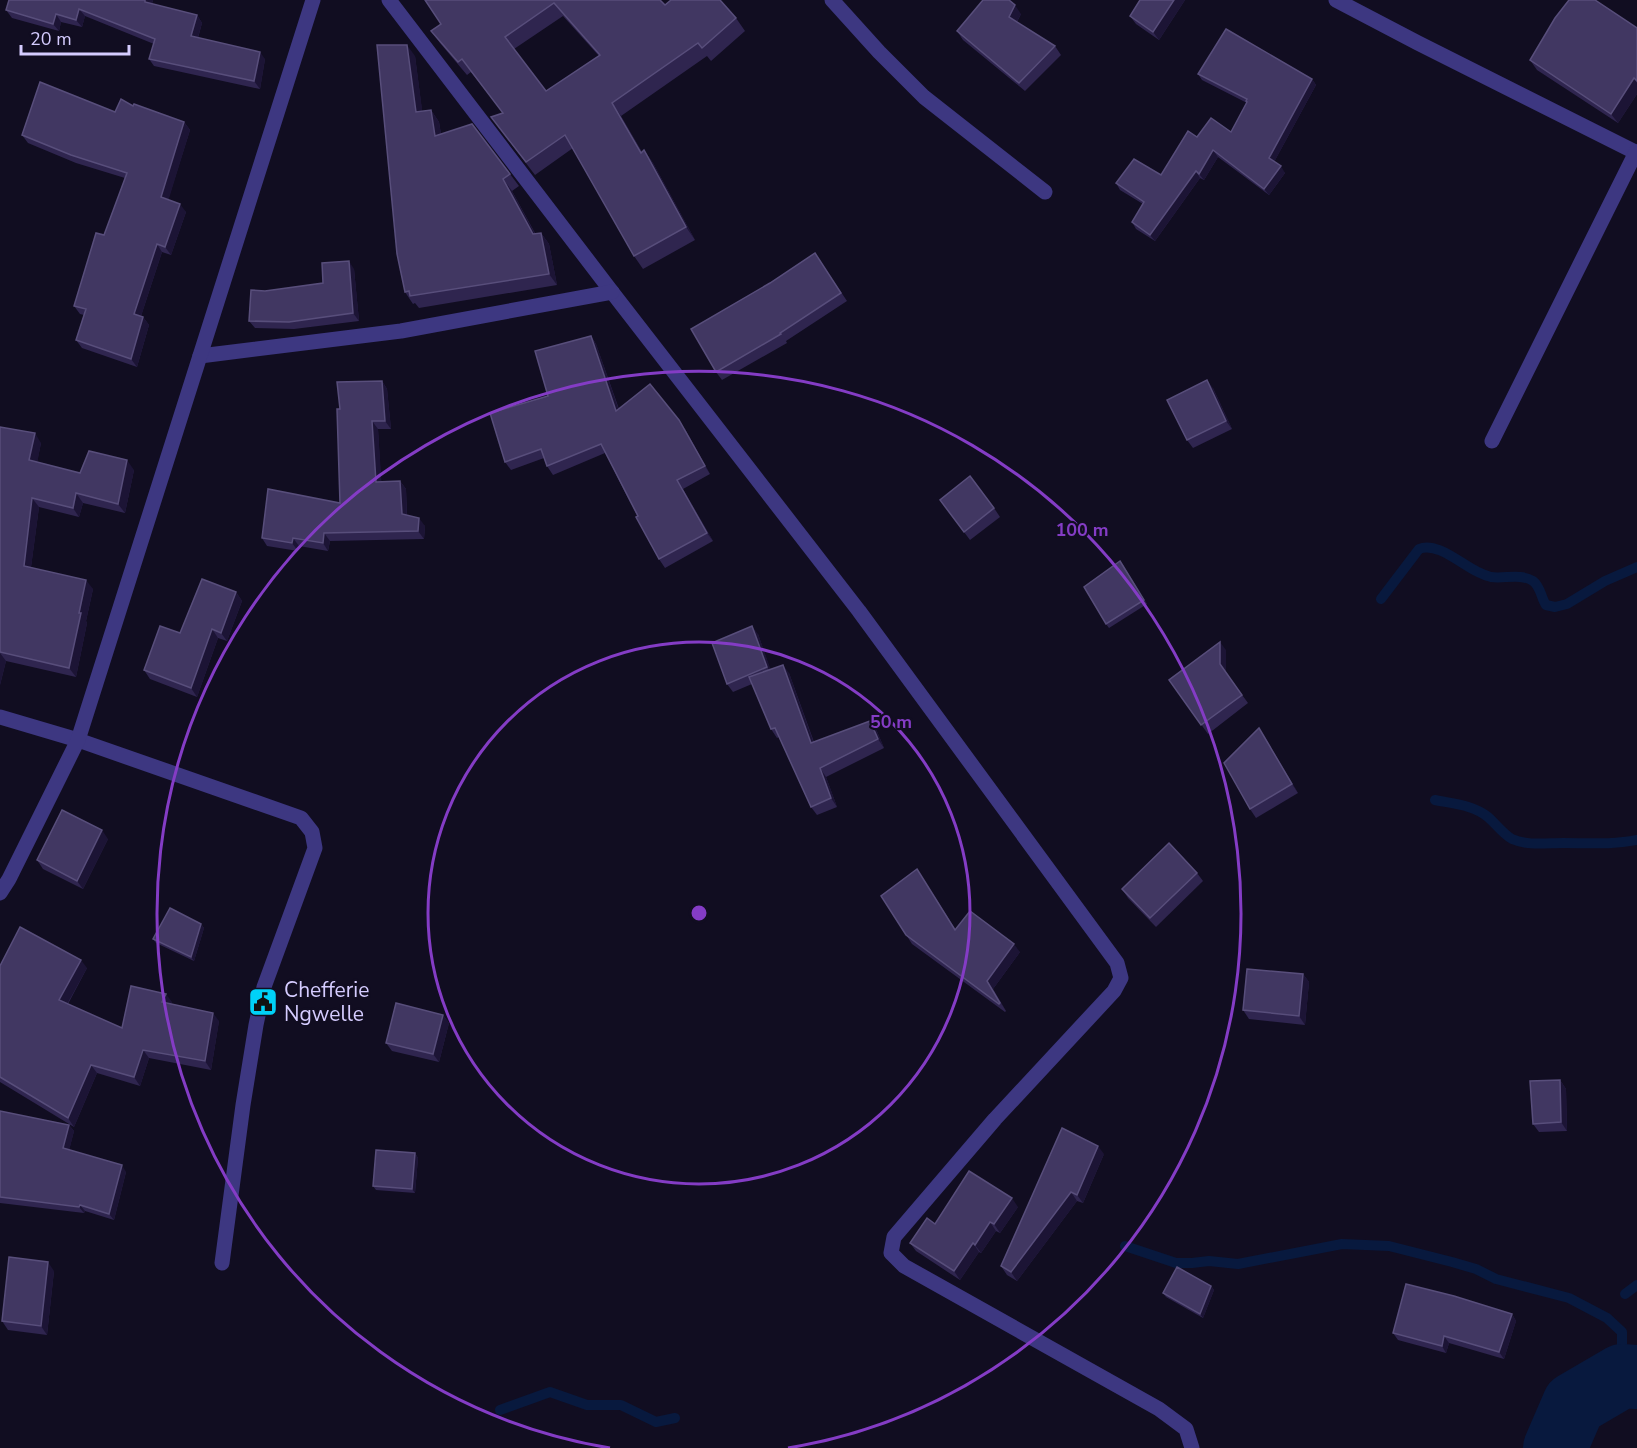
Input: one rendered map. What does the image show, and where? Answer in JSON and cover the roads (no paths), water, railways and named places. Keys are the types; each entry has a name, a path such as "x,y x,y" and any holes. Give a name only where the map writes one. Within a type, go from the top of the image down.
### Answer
{"street":[{"path":"0,893 78,740 313,0"},
{"path":"390,0 859,611 1117,963 1121,978 1114,992 995,1119 894,1237 891,1253 904,1266 1159,1409 1186,1429 1192,1448"},
{"path":"832,0 924,97 1045,192"},
{"path":"1336,0 1636,153 1492,441"},
{"path":"200,356 401,331 612,292"},
{"path":"0,717 78,740 301,818 312,832 315,848 264,987 255,1025 222,1263"}],"waterway":[{"path":"1381,599 1419,549 1426,547 1441,551 1489,577 1518,577 1533,581 1538,586 1546,605 1555,607 1567,604 1605,581 1637,567"},
{"path":"1435,800 1476,810 1488,817 1509,837 1524,843 1618,843 1637,840"},
{"path":"1125,1246 1176,1263 1209,1261 1238,1264 1342,1244 1389,1246 1452,1262 1476,1269 1496,1279 1569,1298 1607,1318 1622,1332 1622,1376"},
{"path":"1625,1294 1637,1285"},
{"path":"1555,1448 1574,1404 1622,1376 1637,1377"},
{"path":"500,1410 550,1392 587,1405 621,1405 656,1422 675,1418"}],"place":[{"name":"Chefferie Ngwelle","path":"263,1002"}]}
